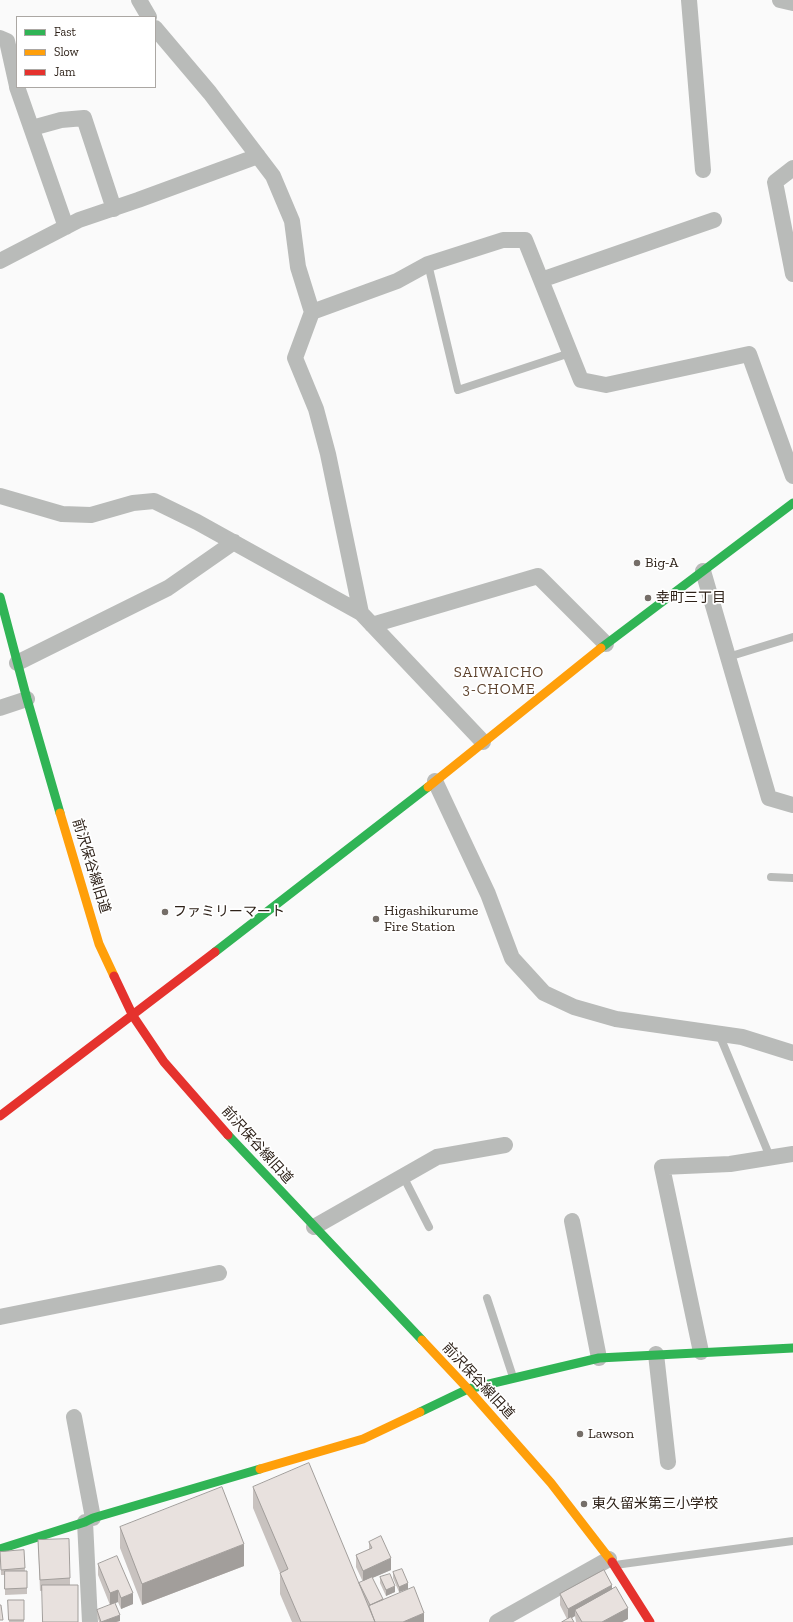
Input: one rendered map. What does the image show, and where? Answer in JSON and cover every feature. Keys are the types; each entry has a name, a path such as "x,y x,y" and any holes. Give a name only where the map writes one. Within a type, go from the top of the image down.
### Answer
{"street":[{"path":"139,0 148,16"},
{"path":"689,0 703,170"},
{"path":"780,0 793,3"},
{"path":"156,29 210,93 273,176 292,221 298,267 312,312 295,358 316,409 328,454 361,614"},
{"path":"0,38 7,41 16,82"},
{"path":"18,88 66,227"},
{"path":"32,128 61,120 84,118 114,208"},
{"path":"0,261 79,220 258,156"},
{"path":"793,168 775,182 793,274"},
{"path":"541,280 714,220"},
{"path":"312,312 397,281 428,264 503,240 525,240 581,380 606,385 749,354 793,476"},
{"path":"0,496 62,514 90,515 132,503 154,501 197,522 361,614 483,742"},
{"path":"0,1116 133,1016 435,781 606,644 793,503"},
{"path":"18,663 168,588 234,542"},
{"path":"703,571 769,798 793,805"},
{"path":"372,625 538,576 606,644"},
{"name":"前沢保谷線旧道","path":"0,597 27,699 99,944 133,1016 164,1062 241,1150 468,1389 552,1483 611,1562 650,1622"},
{"path":"0,708 27,699"},
{"path":"435,781 488,894 512,958 544,993 574,1007 616,1019 742,1037 793,1053"},
{"path":"314,1227 437,1156 505,1145"},
{"path":"701,1352 662,1167 730,1164 793,1154"},
{"path":"572,1221 599,1358"},
{"path":"0,1316 219,1273"},
{"path":"0,1549 89,1520 363,1439 468,1389 599,1358 793,1348"},
{"path":"656,1354 668,1462"},
{"path":"74,1417 89,1520 90,1622"},
{"path":"497,1622 611,1562"}],"lane":[{"path":"428,264 458,390 570,353"},
{"path":"728,657 793,636"},
{"path":"771,877 793,878"},
{"path":"719,1034 770,1157"},
{"path":"403,1176 429,1227"},
{"path":"487,1298 514,1378"},
{"path":"611,1562 793,1541"}],"building":[{"path":"309,1463 375,1622 301,1622 280,1573 288,1569 253,1487"},
{"path":"222,1487 244,1544 142,1584 120,1527"},
{"path":"381,1536 391,1558 363,1571 356,1555 372,1548 369,1542"},
{"path":"69,1539 70,1578 40,1580 38,1540"},
{"path":"24,1550 25,1568 1,1570 0,1552"},
{"path":"117,1556 133,1593 121,1598 118,1590 110,1593 98,1564"},
{"path":"402,1569 408,1583 399,1587 393,1572"},
{"path":"604,1570 612,1585 568,1609 560,1594"},
{"path":"5,1571 27,1571 27,1588 5,1589"},
{"path":"390,1574 395,1586 386,1590 380,1577"},
{"path":"372,1577 383,1599 370,1605 359,1583"},
{"path":"42,1585 78,1585 78,1622 43,1622"},
{"path":"414,1587 424,1613 403,1622 375,1622 369,1606"},
{"path":"616,1587 628,1608 602,1622 582,1622 575,1610"},
{"path":"8,1600 24,1600 24,1620 9,1620"},
{"path":"115,1603 120,1615 101,1622 97,1610"},
{"path":"1,1605 3,1620 0,1620"},
{"path":"571,1617 574,1622 562,1622"}],"traffic: fast":[{"path":"601,648 793,503"},
{"path":"0,597 27,699 60,813"},
{"path":"215,952 428,787"},
{"path":"228,1135 422,1340"},
{"path":"420,1412 468,1389 599,1358 793,1348"},
{"path":"0,1549 85,1522 93,1518 260,1469"}],"traffic: slow":[{"path":"428,787 601,648"},
{"path":"60,813 99,944 114,976"},
{"path":"422,1340 468,1389 551,1483 612,1562"},
{"path":"260,1469 363,1439 420,1412"}],"traffic: jam":[{"path":"0,1116 215,952"},
{"path":"114,976 133,1016 164,1062 228,1135"},
{"path":"612,1562 650,1622"}],"place":[{"name":"Big-A","path":"637,563"},
{"name":"幸町三丁目","path":"648,598"},
{"name":"ファミリーマート","path":"165,912"},
{"name":"Higashikurume Fire Station","path":"376,919"},
{"name":"Lawson","path":"580,1434"},
{"name":"東久留米第三小学校","path":"584,1504"}],"district":[{"name":"SAIWAICHO 3-CHOME","path":"499,682"}]}
